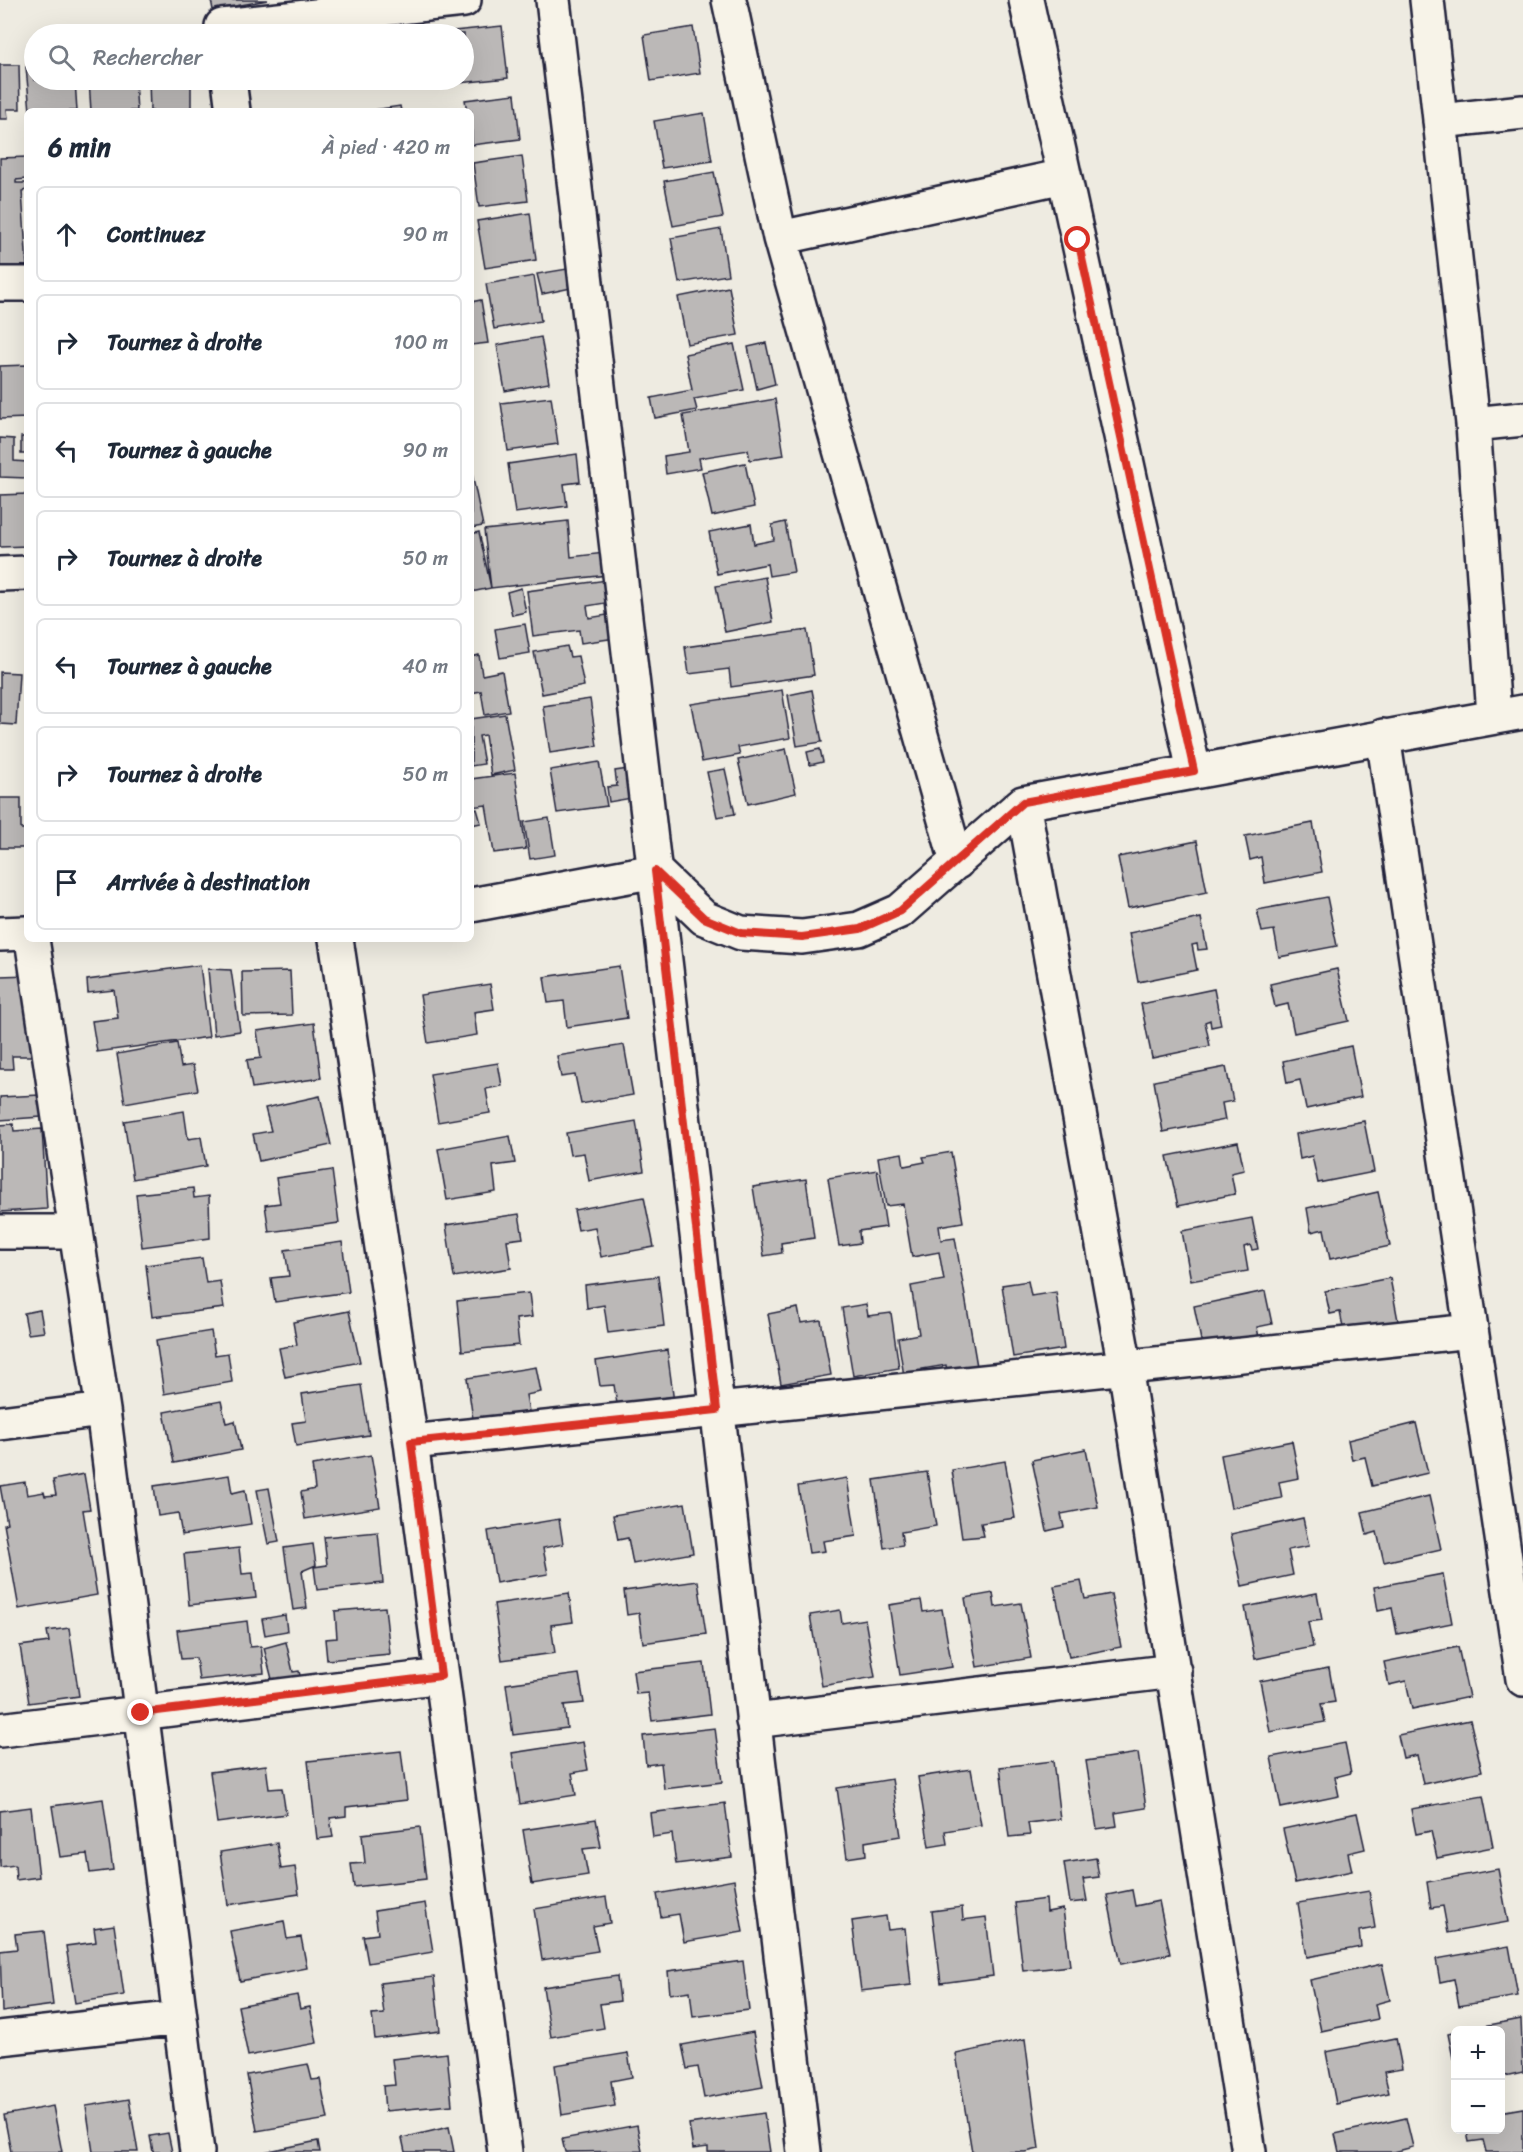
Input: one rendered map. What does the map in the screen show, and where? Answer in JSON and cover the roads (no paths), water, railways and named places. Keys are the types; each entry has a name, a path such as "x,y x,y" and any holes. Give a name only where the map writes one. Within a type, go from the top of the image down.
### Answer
{"street":[{"path":"239,24 464,0"},
{"path":"553,0 804,2152"},
{"path":"729,0 780,238 957,862"},
{"path":"1026,0 1194,771"},
{"path":"655,871 704,918 741,933 802,937 860,929 900,911 1023,802 1509,713 1473,424 1427,0"},
{"path":"230,90 233,108"},
{"path":"1440,121 1523,112"},
{"path":"780,238 1064,176"},
{"path":"0,284 24,284"},
{"path":"1473,424 1523,419"},
{"path":"0,574 24,573"},
{"path":"1383,736 1523,1679"},
{"path":"1023,802 1125,1367 1249,2152"},
{"path":"474,904 655,871"},
{"path":"0,934 24,933"},
{"path":"32,942 103,1410 197,2152"},
{"path":"336,942 411,1442 505,2152"},
{"path":"0,1232 76,1232"},
{"path":"411,1442 1471,1331"},
{"path":"0,1423 103,1410"},
{"path":"753,1720 1174,1671"},
{"path":"0,1730 441,1676"},
{"path":"0,2038 180,2018"}]}
